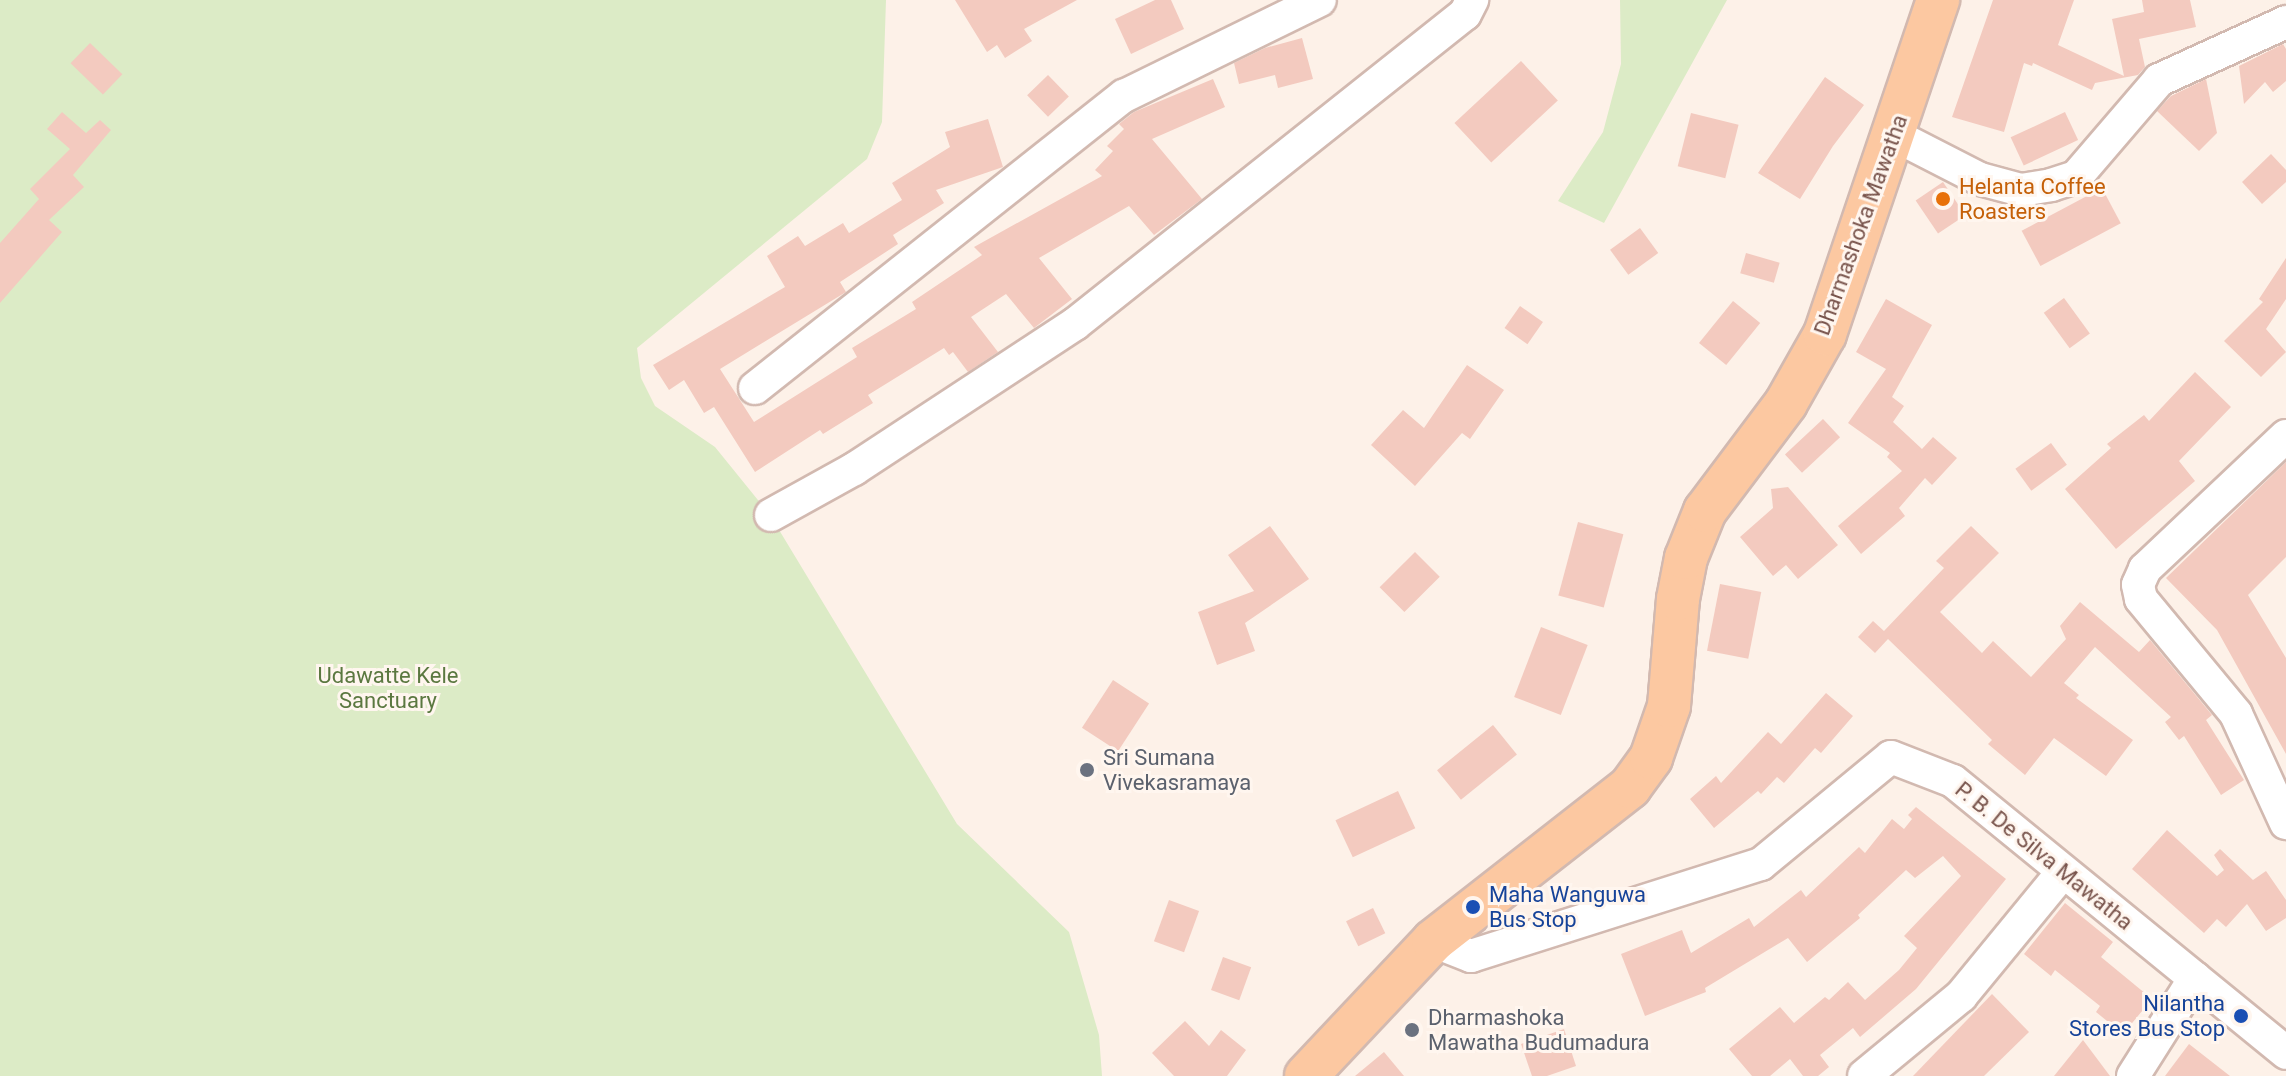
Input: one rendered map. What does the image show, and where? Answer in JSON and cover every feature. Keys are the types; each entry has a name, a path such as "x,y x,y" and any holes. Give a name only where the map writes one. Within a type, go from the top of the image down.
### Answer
{"main road":[{"name":"Dharmashoka Mawatha","path":"1306,1076 1433,941 1630,787 1651,758 1669,706 1678,599 1686,558 1705,511 1786,403 1825,334 1938,0"}],"street":[{"path":"755,388 1124,96 1320,0"},
{"path":"771,515 854,469 1075,324 1465,14 1472,0"},
{"path":"1894,135 1980,179 2021,190 2051,185 2076,177 2159,80 2286,22"},
{"path":"2282,802 2236,714 2141,599 2138,585 2145,569 2286,436"},
{"name":"P. B. De Silva Mawatha","path":"1433,941 1471,956 1761,864 1891,757 1953,781 2286,1053"},
{"path":"1864,1076 1961,996 2063,872"},
{"path":"2133,1076 2195,978"}],"green space":[{"name":"Udawatte Kele Sanctuary","path":"0,0 886,0 882,122 867,159 637,348 641,378 655,406 715,447 770,515 957,824 1069,932 1099,1035 1102,1076 0,1076"},
{"path":"1620,0 1727,0 1604,223 1558,201 1603,132 1621,64"}],"building":[{"path":"955,0 1077,0 1024,29 1032,41 1005,58 997,45 987,52"},
{"path":"1155,0 1171,0 1184,29 1131,54 1115,19"},
{"path":"1993,0 2074,0 2058,45 2124,76 2112,19 2144,12 2142,0 2190,0 2196,27 2139,39 2145,67 2138,75 2095,83 2092,90 2033,63 2032,66 2024,63 2004,132 1952,117"},
{"path":"1302,38 1313,79 1278,88 1275,75 1239,84 1234,63 1265,48"},
{"path":"90,43 122,74 103,94 71,63"},
{"path":"2283,44 2286,49 2286,81 2273,92 2265,82 2244,104 2239,66"},
{"path":"1521,61 1558,100 1491,163 1454,123"},
{"path":"1048,75 1069,97 1048,117 1027,95"},
{"path":"1825,77 1864,105 1833,146 1800,199 1758,173"},
{"path":"1213,79 1225,107 1152,139 1202,199 1154,235 1129,206 1039,258 1072,299 1034,328 1006,294 971,317 998,352 968,372 953,352 949,355 944,348 868,395 873,403 823,434 820,430 755,472 714,407 704,413 684,380 669,390 653,365 785,287 767,256 798,236 805,246 843,223 849,233 902,200 892,183 950,147 945,132 988,119 1003,167 936,190 944,203 893,235 898,244 840,282 846,292 720,369 754,422 857,357 852,348 916,309 912,302 982,255 974,247 1102,176 1095,170 1113,151 1107,146 1124,129 1119,124 1134,112"},
{"path":"2206,79 2217,133 2199,151 2157,111 2171,96"},
{"path":"62,112 86,133 100,120 111,130 73,175 84,187 49,220 62,232 0,303 0,243 39,199 30,189 70,149 47,129"},
{"path":"2065,112 2078,140 2024,165 2011,137"},
{"path":"1691,113 1739,125 1725,178 1678,166"},
{"path":"2271,154 2286,170 2286,182 2262,204 2242,182"},
{"path":"1943,182 1965,215 1938,234 1916,200"},
{"path":"2102,188 2121,223 2040,266 2022,231"},
{"path":"1640,228 1658,253 1628,275 1610,250"},
{"path":"1746,253 1780,263 1774,283 1740,273"},
{"path":"2286,258 2286,299 2266,329 2286,352 2261,377 2224,341 2263,302 2259,299"},
{"path":"2064,298 2090,334 2070,348 2044,313"},
{"path":"1886,299 1932,325 1892,397 1904,406 1893,422 1922,449 1933,437 1957,458 1932,485 1925,478 1899,508 1905,516 1861,554 1838,526 1902,471 1887,457 1890,453 1848,423 1886,369 1856,352"},
{"path":"1733,301 1760,323 1726,365 1699,343"},
{"path":"1520,306 1543,322 1527,344 1505,328"},
{"path":"1467,365 1504,390 1470,439 1462,433 1415,486 1371,445 1403,410 1424,428"},
{"path":"2195,372 2231,407 2179,461 2195,481 2116,549 2065,489 2111,448 2107,444 2144,415 2149,421"},
{"path":"1823,419 1840,437 1802,473 1785,454"},
{"path":"2051,443 2067,465 2031,491 2015,469"},
{"path":"2286,462 2286,557 2248,595 2286,658 2286,754 2217,630 2166,578"},
{"path":"1788,487 1838,545 1798,579 1786,565 1773,576 1740,537 1773,508 1771,489"},
{"path":"1578,522 1623,534 1604,608 1558,595"},
{"path":"1270,526 1309,579 1245,623 1255,651 1217,665 1198,612 1254,591 1228,555"},
{"path":"1971,526 1999,553 1940,612 1982,653 1993,641 2031,677 2066,639 2060,626 2080,602 2139,652 2150,640 2212,715 2206,720 2244,780 2221,795 2184,736 2179,740 2165,722 2171,717 2095,647 2064,683 2079,695 2076,698 2133,740 2106,776 2054,738 2025,775 1988,744 1992,740 1888,639 1875,653 1858,637 1873,621 1884,631 1944,568 1936,561"},
{"path":"1415,552 1440,577 1404,612 1380,587"},
{"path":"1720,584 1761,592 1748,659 1707,651"},
{"path":"1541,627 1588,645 1561,715 1514,697"},
{"path":"1113,680 1149,703 1118,751 1082,728"},
{"path":"1826,693 1853,716 1821,753 1815,748 1784,783 1777,777 1761,794 1758,791 1714,828 1690,799 1716,776 1721,783 1768,732 1781,744"},
{"path":"1493,725 1517,755 1461,800 1437,770"},
{"path":"1398,791 1415,828 1353,857 1335,820"},
{"path":"1916,807 2006,879 1916,989 1860,1037 1853,1028 1820,1055 1829,1067 1818,1076 1803,1076 1790,1059 1770,1076 1752,1076 1729,1049 1780,1007 1794,1023 1825,997 1829,1000 1848,982 1865,1000 1899,970 1917,948 1904,936 1961,876 1943,856 1915,878 1906,870 1858,915 1860,918 1807,962 1788,938 1705,988 1706,992 1645,1016 1621,954 1682,930 1691,953 1749,918 1754,927 1801,890 1806,897 1859,847 1865,853 1892,819 1904,829 1912,819 1908,815"},
{"path":"2167,830 2217,876 2224,870 2214,855 2220,849 2253,880 2266,871 2286,900 2286,918 2266,931 2247,904 2226,927 2217,919 2204,933 2132,869"},
{"path":"1169,900 1199,911 1184,952 1154,941"},
{"path":"2065,903 2113,942 2101,957 2152,999 2123,1034 2096,1012 2100,1006 2055,970 2051,976 2024,954"},
{"path":"1373,908 1385,933 1358,946 1346,921"},
{"path":"1223,957 1251,967 1239,1000 1211,990"},
{"path":"1992,994 2029,1032 1984,1076 1913,1076"},
{"path":"1185,1021 1209,1046 1221,1030 1246,1050 1227,1076 1174,1076 1152,1053"},
{"path":"1564,1029 1576,1066 1547,1076 1532,1076 1521,1044"},
{"path":"2083,1040 2110,1076 2054,1076"},
{"path":"2189,1044 2230,1076 2165,1076"},
{"path":"1384,1052 1404,1076 1355,1076"}],"place":[{"name":"Helanta Coffee Roasters","path":"1943,199"},
{"name":"Sri Sumana Vivekasramaya","path":"1087,770"},
{"name":"Maha Wanguwa Bus Stop","path":"1473,907"},
{"name":"Nilantha Stores Bus Stop","path":"2241,1016"},
{"name":"Dharmashoka Mawatha Budumadura","path":"1412,1030"}]}
